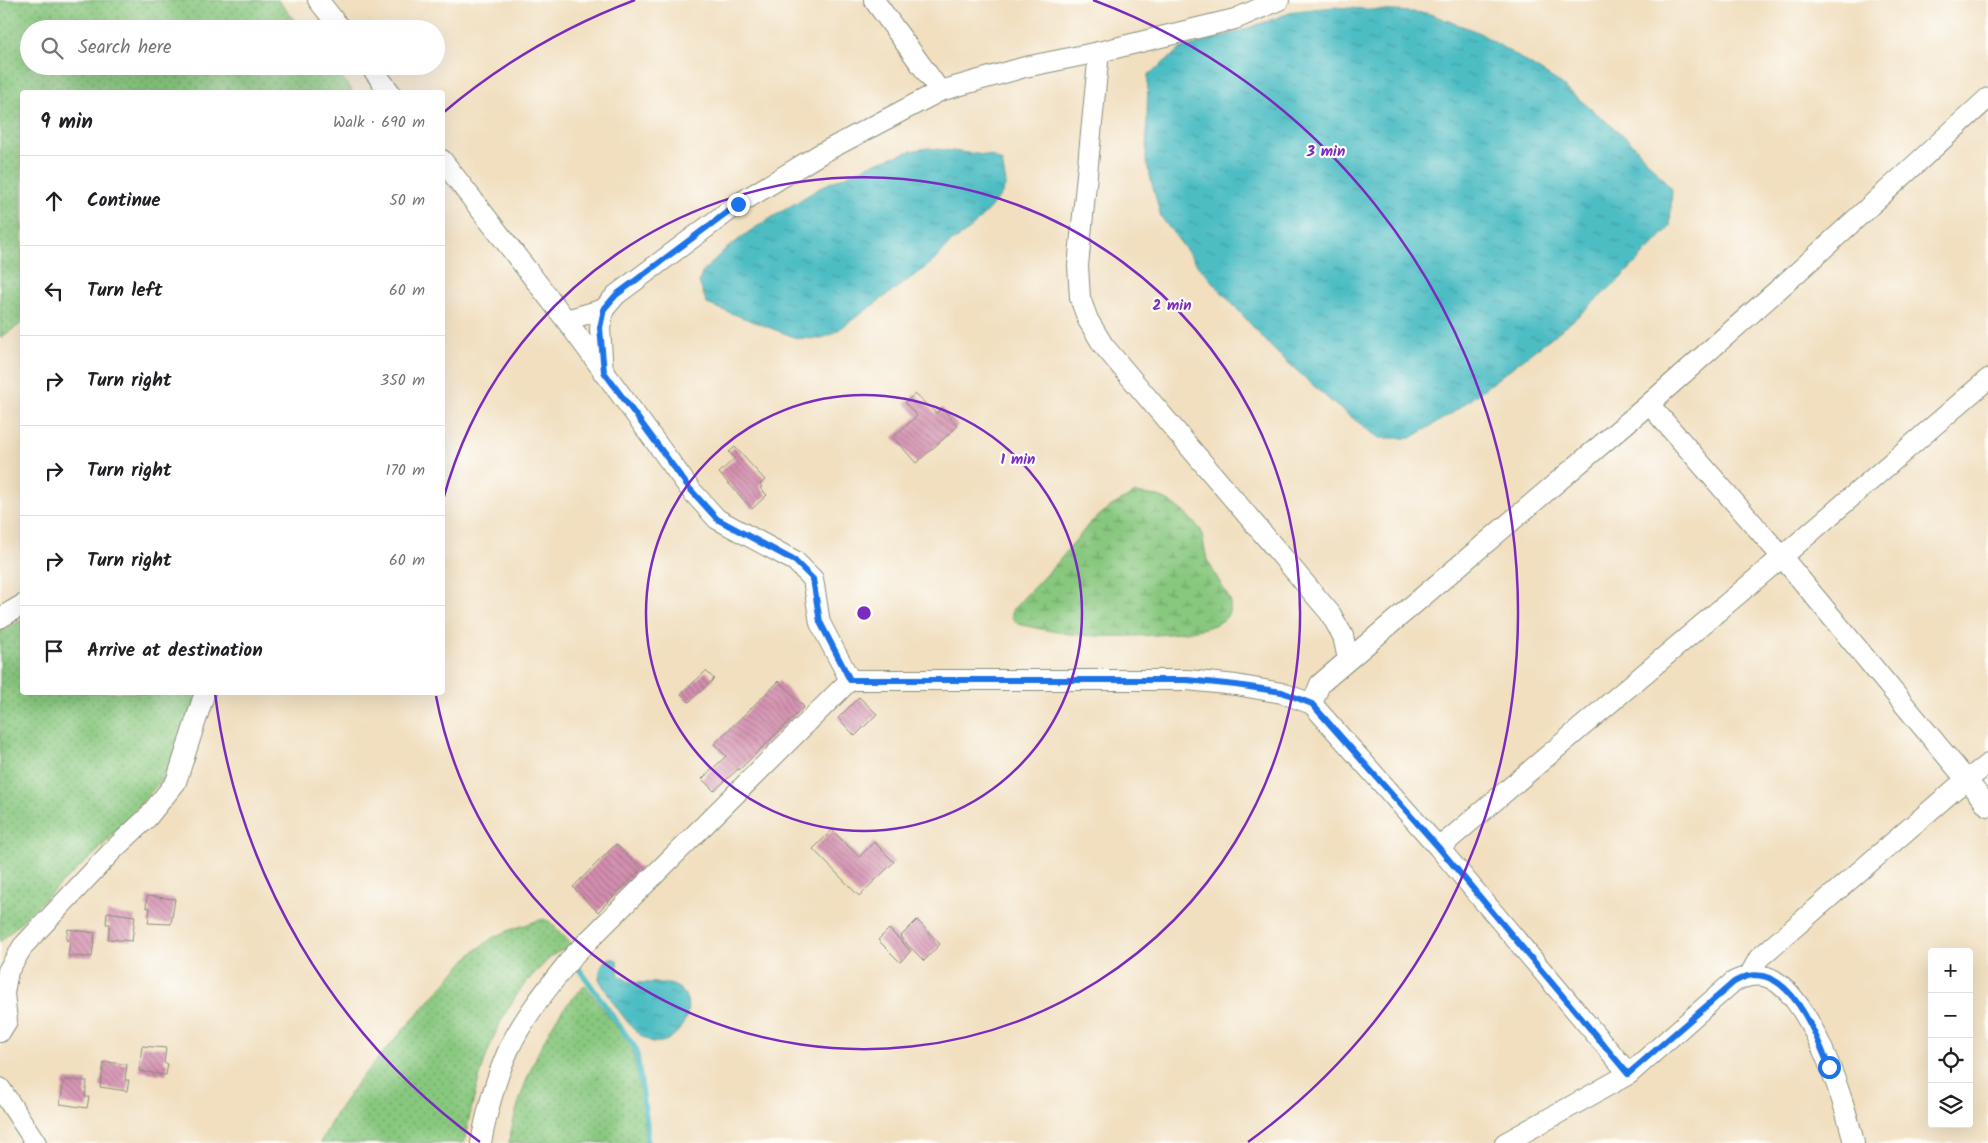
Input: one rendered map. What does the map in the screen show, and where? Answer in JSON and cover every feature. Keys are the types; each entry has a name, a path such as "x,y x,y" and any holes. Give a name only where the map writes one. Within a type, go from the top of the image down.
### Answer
{"street":[{"path":"318,0 334,20"},
{"path":"874,0 940,91"},
{"path":"604,372 600,328 604,309 616,295 738,204 820,154 940,91 1026,67 1099,52 1235,19 1279,0"},
{"path":"1099,52 1078,266 1080,298 1088,320 1103,345 1330,613 1343,636 1348,659"},
{"path":"377,75 388,90"},
{"path":"1312,704 1320,684 1649,404 1799,271 1988,98"},
{"path":"445,164 566,320 690,489 717,519 795,561 813,579 820,622 850,680"},
{"path":"566,320 604,309"},
{"path":"1439,848 1782,557 1988,379"},
{"path":"1649,404 1782,557 1988,806"},
{"path":"0,618 20,606"},
{"path":"481,1143 489,1102 509,1049 540,998 574,956 850,680 1187,680 1282,692 1312,704 1439,848 1628,1074"},
{"path":"0,1032 7,1021 4,994 8,971 23,946 114,849 147,818 176,782 204,695"},
{"path":"1748,976 1759,958 1988,764"},
{"path":"1505,1143 1628,1074 1734,982 1748,976 1766,976 1780,984 1798,1003 1807,1017 1829,1067 1850,1124 1854,1143"},
{"path":"0,1088 36,1143"}],"green space":[{"path":"0,0 278,0 295,20 20,20 20,75 340,75 352,90 20,90 20,324 0,338"},
{"path":"1135,493 1157,496 1170,502 1186,514 1201,530 1207,560 1231,602 1227,616 1217,624 1200,629 1178,633 1128,636 1071,634 1018,624 1012,618 1012,610 1058,562 1089,524 1110,507"},
{"path":"20,621 20,695 197,695 187,727 165,776 100,849 0,942 0,631"},
{"path":"543,919 550,922 572,945 567,950 553,955 525,984 499,1025 481,1071 464,1143 320,1143 336,1113 359,1080 469,956 492,938"},
{"path":"585,985 633,1048 643,1110 645,1143 509,1143 522,1091 537,1055 564,1008"}],"water":[{"path":"1333,7 1427,13 1478,32 1557,81 1631,142 1672,189 1670,227 1621,278 1570,323 1454,412 1411,438 1379,438 1334,404 1274,350 1200,268 1161,217 1146,161 1148,75 1182,48 1238,32 1295,11"},
{"path":"928,148 992,156 1002,162 1006,183 1002,194 980,219 964,234 950,243 933,262 834,333 820,339 797,338 707,304 699,282 702,273 721,253 750,231 823,186 870,165 910,151"},
{"path":"611,958 617,960 619,975 626,980 666,984 681,990 686,998 688,1007 682,1026 675,1034 667,1040 659,1042 650,1041 643,1037 628,1022 599,979 603,963"}],"building":[{"path":"915,394 936,413 942,408 958,426 916,463 893,437 917,416 905,403"},
{"path":"735,447 765,480 760,484 762,487 760,488 767,495 752,509 719,473 735,458 729,452"},
{"path":"706,671 714,679 689,702 681,694"},
{"path":"779,681 804,707 739,770 714,791 702,779 726,756 714,744"},
{"path":"859,697 877,714 855,736 838,718"},
{"path":"832,830 859,857 874,842 894,862 859,896 813,849"},
{"path":"616,844 641,869 598,912 573,887"},
{"path":"147,896 175,899 171,924 148,923 150,908 146,907"},
{"path":"107,912 135,916 132,941 108,939 110,924 106,924"},
{"path":"917,920 940,944 924,961 900,937"},
{"path":"68,929 95,933 92,957 68,956 70,941 66,940"},
{"path":"889,929 911,951 900,962 878,940"},
{"path":"142,1046 166,1048 164,1063 168,1064 166,1075 139,1071"},
{"path":"104,1062 127,1064 125,1080 129,1080 127,1091 100,1087"},
{"path":"64,1080 87,1081 85,1097 89,1097 87,1108 60,1104"}],"waterway":[{"path":"577,966 636,1049 647,1125 647,1143"}],"route":[{"path":"738,204 616,295 604,309 600,328 604,372 690,489 717,519 795,561 813,579 820,622 850,680 1187,680 1282,692 1312,704 1439,848 1628,1074 1734,982 1748,976 1766,976 1780,984 1798,1003 1820,1043 1829,1067"}]}
